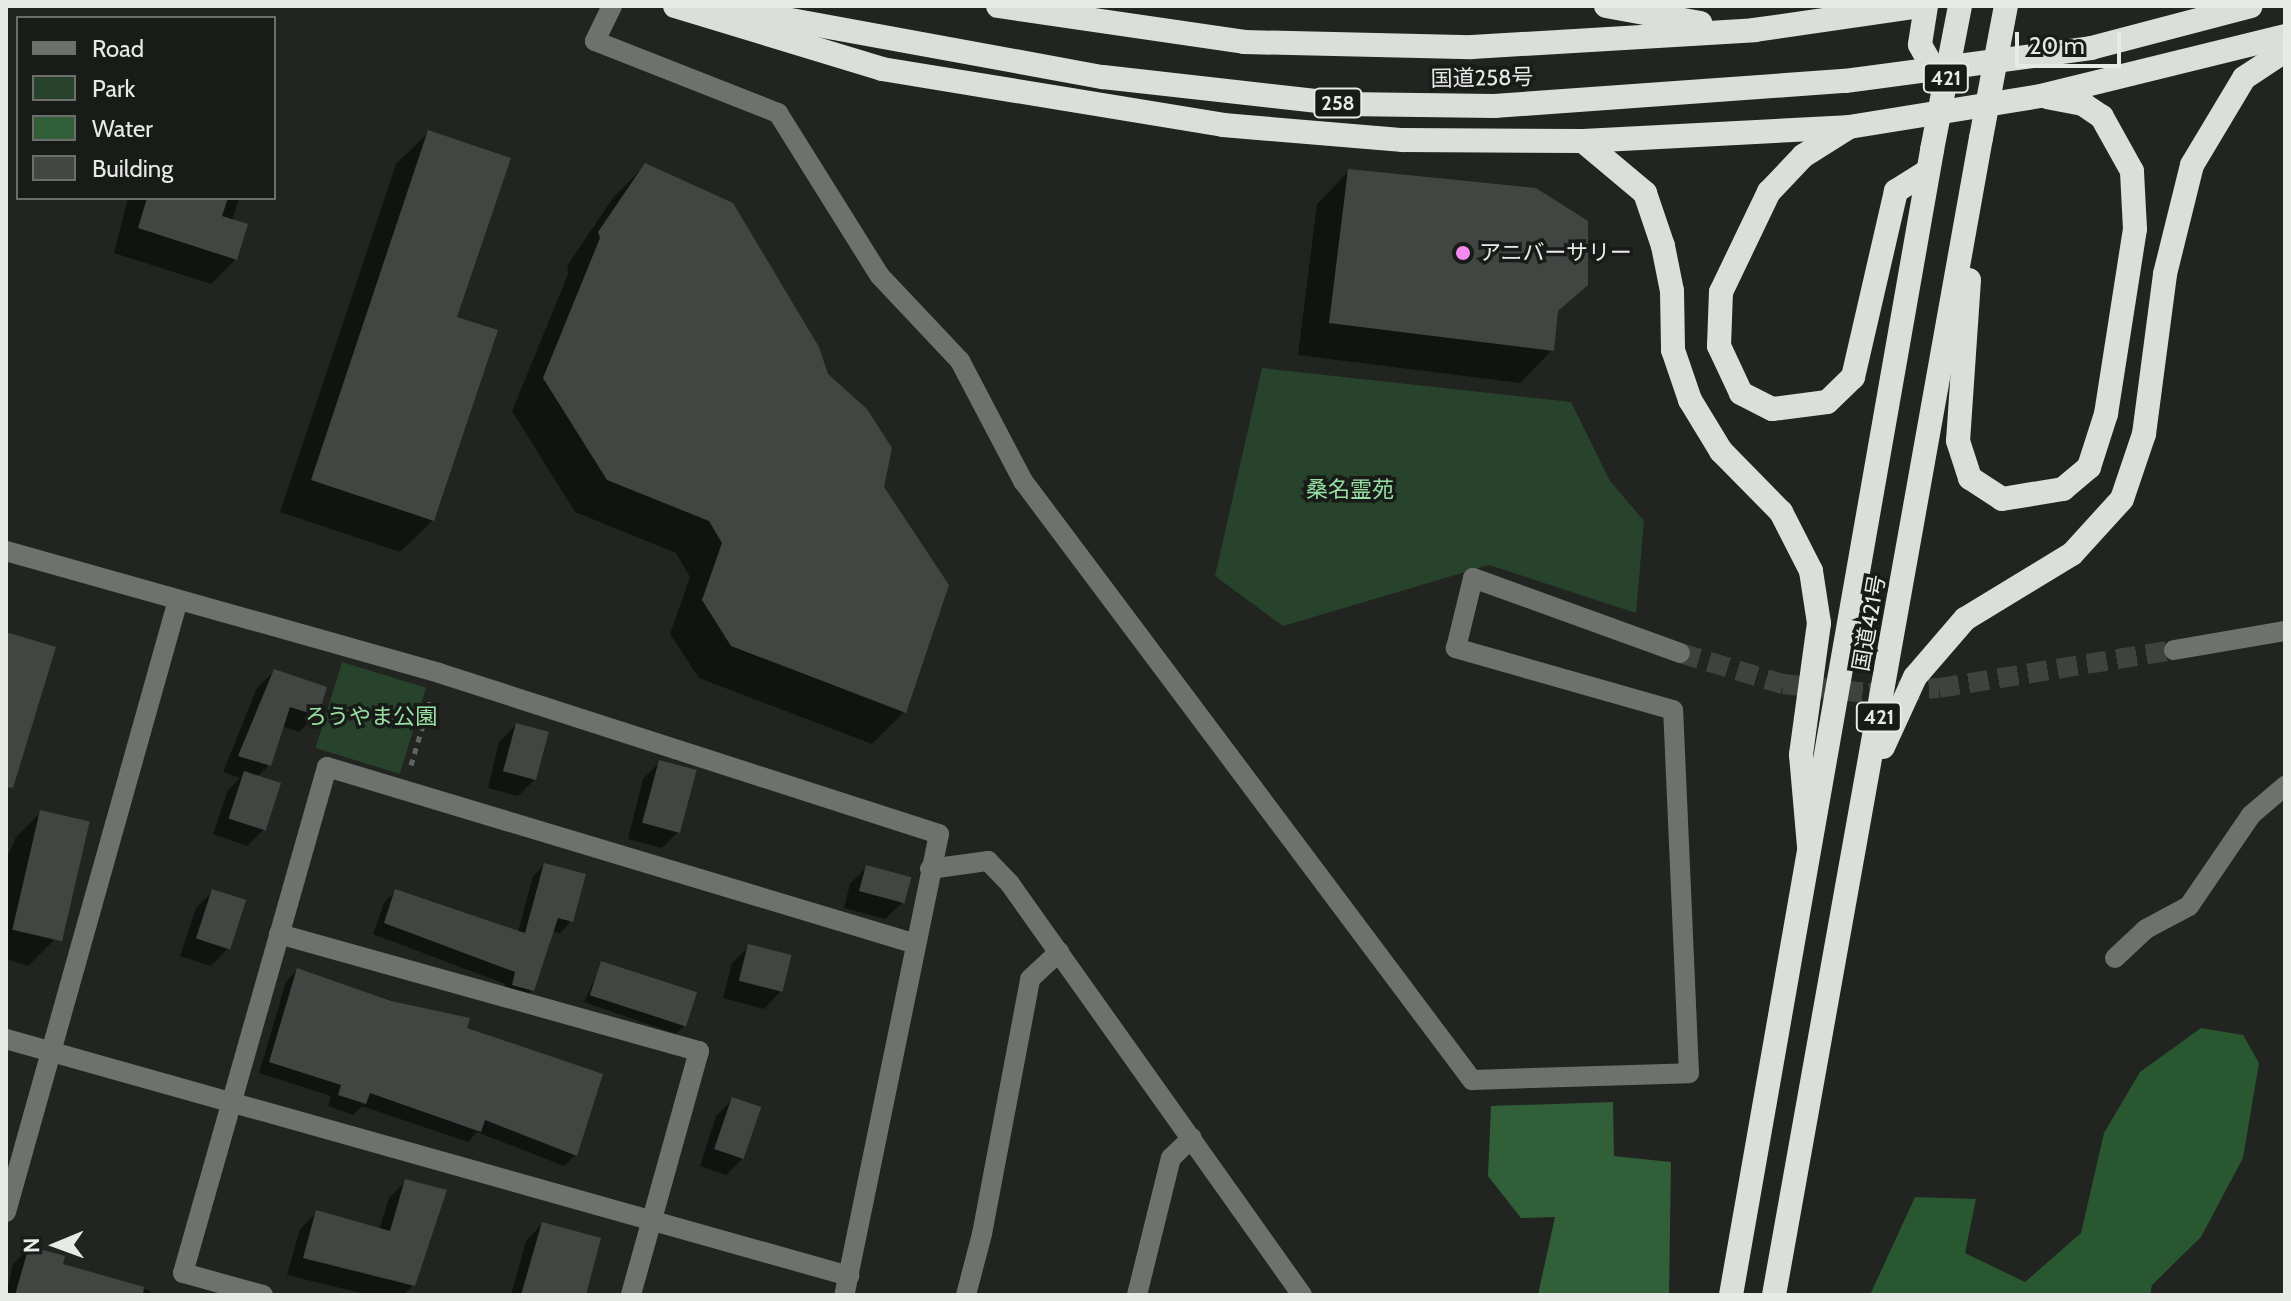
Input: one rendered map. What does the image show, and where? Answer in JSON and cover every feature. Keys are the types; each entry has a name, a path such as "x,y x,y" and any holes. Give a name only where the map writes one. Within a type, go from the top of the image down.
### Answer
{"highway":[{"path":"675,6 882,69 1223,125 1403,140 1583,141 1849,127 2041,96 2285,36"},
{"name":"国道258号","path":"713,6 1103,77 1344,104 1494,106 1876,77 2091,48 2251,6"},
{"name":"国道258号","path":"998,6 1244,42 1472,47 1754,30 1924,6"},
{"path":"1606,6 1754,30"},
{"name":"421","path":"1924,6 1920,45 1944,87"},
{"name":"国道421号","path":"1731,1295 1930,161 1960,6"},
{"name":"国道421号","path":"1774,1295 2006,6"},
{"name":"421","path":"1869,778 1915,677 1965,619 2072,554 2122,499 2144,434 2165,274 2192,165 2244,78 2285,51"},
{"path":"1959,260 1970,281 1958,441 1970,478 2002,499 2063,489 2089,467 2106,414 2135,229 2132,171 2102,117 2083,104 2041,96"},
{"path":"1849,127 1803,156 1769,192 1721,292 1719,346 1741,393 1772,409 1827,402 1853,377 1896,191 1930,161"},
{"path":"1583,141 1645,193 1663,246 1672,291 1673,350 1690,400 1721,451 1781,512 1811,571 1819,623 1801,755 1809,846"}],"street":[{"path":"612,6 595,41 778,113 880,276 960,361 1023,481 1472,1080 1689,1073 1673,710 1456,648 1473,578 1680,653"},
{"path":"6,551 439,673 939,834 913,943 847,1285 651,1221 6,1039"},
{"path":"6,1212 178,600"},
{"path":"2174,650 2285,631"},
{"path":"263,1295 183,1273 327,767 913,943"},
{"path":"2115,958 2146,929 2189,906 2251,815 2285,786"},
{"path":"930,869 988,861 1059,952 1302,1295"},
{"path":"279,934 699,1051 631,1295"},
{"path":"966,1295 982,1234 1030,979 1059,952"},
{"path":"1137,1295 1171,1158 1192,1138"}],"path":[{"path":"404,789 439,673"}],"green space":[{"name":"桑名霊苑","path":"1262,368 1571,402 1610,481 1644,521 1636,613 1489,565 1283,626 1215,576"},
{"name":"ろうやま公園","path":"342,662 426,688 400,774 316,748"}],"shaded area":[{"path":"2201,1028 2243,1035 2259,1063 2243,1158 2201,1237 2152,1285 2150,1295 1870,1295 1915,1197 1976,1199 1965,1253 2025,1282 2081,1233 2104,1133 2140,1072"}],"water":[{"path":"1613,1102 1614,1156 1671,1162 1669,1295 1538,1295 1555,1217 1521,1218 1488,1176 1491,1106"}],"building":[{"path":"428,130 511,158 457,317 498,330 434,521 311,480"},
{"path":"645,163 733,203 819,347 828,374 867,409 892,448 884,487 949,585 906,713 731,646 702,600 722,543 709,521 607,480 543,378 600,238 598,232"},
{"name":"アニバーサリー","path":"1348,169 1536,188 1588,221 1588,285 1558,311 1554,351 1329,323"},
{"path":"146,200 227,200 222,216 248,224 237,260 138,228"},
{"path":"6,632 56,647 13,788 6,787"},
{"path":"274,669 327,687 318,716 290,707 271,766 238,756"},
{"path":"516,723 549,732 536,780 503,771"},
{"path":"659,760 697,770 680,833 642,823"},
{"path":"244,771 281,783 266,831 229,819"},
{"path":"40,810 90,821 62,941 12,930"},
{"path":"544,863 586,874 573,922 558,918 534,991 512,985 515,972 384,923 395,889 525,933"},
{"path":"866,865 911,877 904,903 859,891"},
{"path":"212,889 246,900 230,950 196,938"},
{"path":"748,944 792,955 782,992 739,981"},
{"path":"601,961 697,992 686,1026 590,995"},
{"path":"297,968 391,1001 470,1018 467,1028 603,1074 577,1156 485,1120 481,1132 370,1093 366,1104 338,1095 341,1085 269,1062"},
{"path":"732,1097 761,1107 743,1159 714,1149"},
{"path":"405,1179 447,1190 415,1286 303,1258 316,1210 390,1231"},
{"path":"542,1222 601,1238 586,1295 521,1295"},
{"path":"29,1246 65,1256 63,1264 144,1287 143,1295 15,1295"}],"tunnel":[{"path":"1680,653 1783,684 1869,693 1939,688 2174,650"}],"place":[{"name":"アニバーサリー","path":"1463,253"}]}
